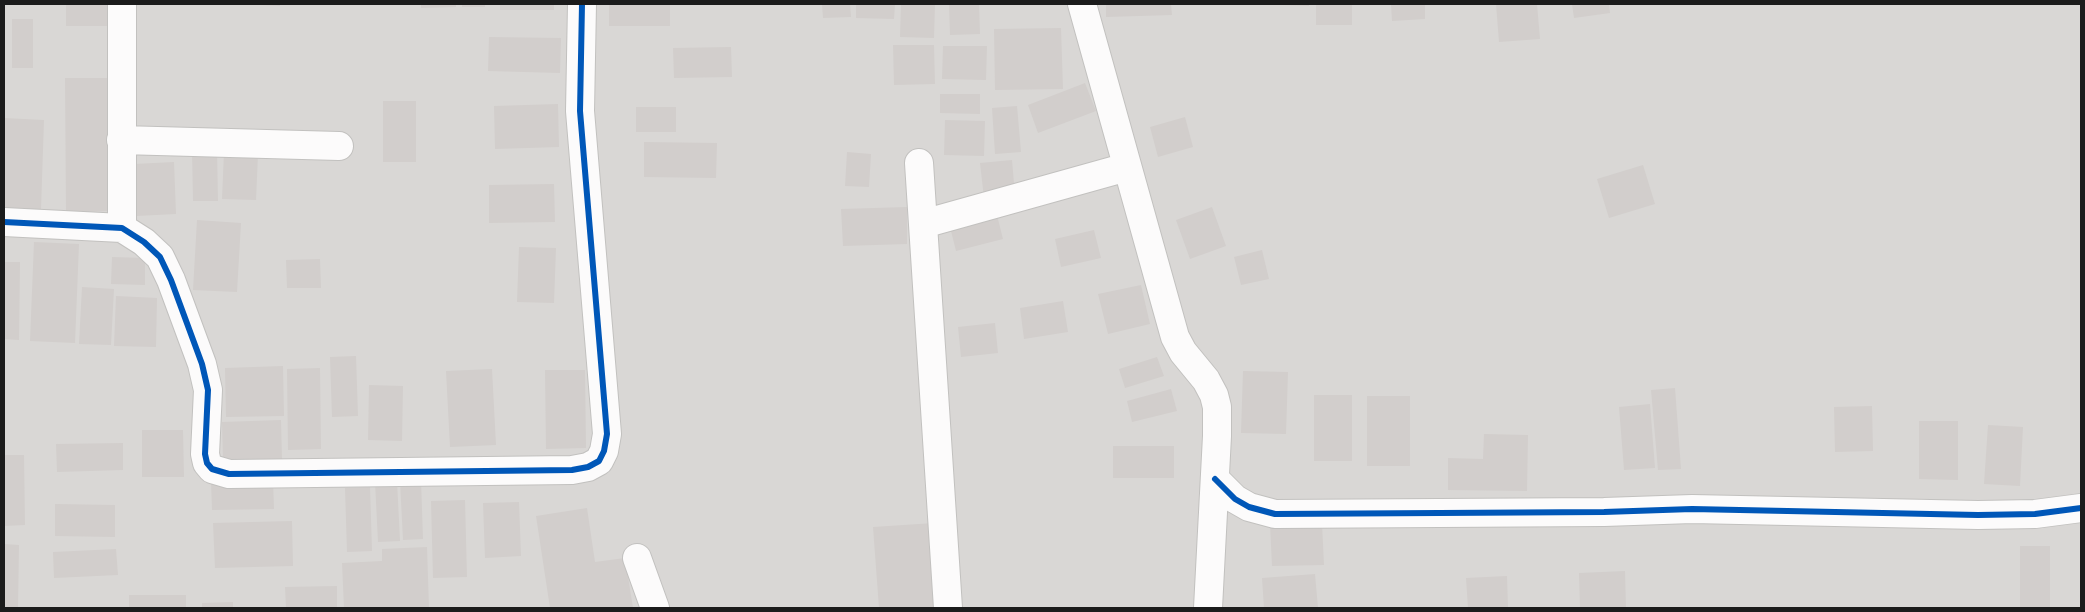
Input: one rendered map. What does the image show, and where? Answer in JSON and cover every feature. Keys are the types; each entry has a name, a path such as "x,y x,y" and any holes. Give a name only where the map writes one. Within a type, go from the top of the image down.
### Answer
{"street":[{"path":"122,4 122,228"},
{"path":"4,222 122,228 144,242 160,257 194,339 208,390 205,454 207,463 212,469 229,474 239,474 572,470 588,467 599,461 604,451 607,434 581,120 582,4"},
{"path":"1082,4 1174,336 1183,352 1206,380 1214,394 1217,407 1208,608"},
{"path":"121,140 339,146"},
{"path":"919,163 948,608"},
{"path":"923,224 1127,167"},
{"path":"1215,479 1235,499 1248,508 1275,514 1604,512 1692,509 1978,515 2035,514 2081,508"},
{"path":"637,558 655,608"}],"shaded area":[{"path":"4,4 2081,4 2081,608 4,608"}],"building":[{"path":"66,4 116,4 116,26 66,26"},
{"path":"280,4 280,6 261,5"},
{"path":"421,4 456,4 456,7 421,8"},
{"path":"462,4 485,4 485,7 462,7"},
{"path":"500,4 554,4 554,10 500,10"},
{"path":"609,4 670,4 670,26 609,26"},
{"path":"822,4 850,4 851,17 823,18"},
{"path":"856,4 895,4 894,19 856,18"},
{"path":"901,4 935,4 934,38 900,37"},
{"path":"949,4 979,4 980,34 950,35"},
{"path":"1106,4 1171,4 1172,15 1106,17"},
{"path":"1309,4 1309,6 1283,5"},
{"path":"1316,4 1352,4 1352,25 1316,25"},
{"path":"1391,4 1425,4 1425,19 1392,21"},
{"path":"1496,4 1537,4 1540,39 1499,42"},
{"path":"1572,4 1609,4 1610,13 1574,18"},
{"path":"12,19 33,19 33,68 12,68"},
{"path":"1061,28 1063,89 995,90 994,29"},
{"path":"489,37 561,38 560,73 488,71"},
{"path":"893,45 934,45 935,84 894,85"},
{"path":"943,46 987,46 986,80 942,79"},
{"path":"731,47 732,77 674,78 673,48"},
{"path":"65,78 113,78 114,211 66,212"},
{"path":"1085,83 1096,111 1038,133 1028,105"},
{"path":"940,94 980,94 980,114 940,113"},
{"path":"383,101 416,101 416,162 383,162"},
{"path":"558,104 559,147 495,149 494,106"},
{"path":"1017,106 1021,152 995,154 992,108"},
{"path":"636,107 676,107 676,132 636,132"},
{"path":"1185,117 1193,147 1158,157 1150,127"},
{"path":"4,118 44,120 41,209 4,209"},
{"path":"945,120 985,121 984,156 944,155"},
{"path":"644,142 717,143 716,178 644,177"},
{"path":"217,150 218,201 193,201 192,151"},
{"path":"224,152 258,154 256,200 222,199"},
{"path":"847,152 871,154 869,187 845,186"},
{"path":"1012,160 1015,195 984,198 980,163"},
{"path":"174,162 176,214 136,216 134,164"},
{"path":"1643,165 1655,204 1609,218 1597,179"},
{"path":"554,184 555,222 489,223 489,185"},
{"path":"907,207 907,244 843,246 841,209"},
{"path":"1212,207 1226,246 1190,259 1176,220"},
{"path":"996,211 1003,239 956,251 949,223"},
{"path":"197,220 241,223 237,292 193,290"},
{"path":"1094,230 1101,258 1061,267 1055,239"},
{"path":"34,242 79,244 75,343 30,341"},
{"path":"519,247 556,248 554,303 517,302"},
{"path":"1262,250 1269,279 1241,285 1234,257"},
{"path":"112,257 145,258 145,285 111,284"},
{"path":"320,259 321,288 287,288 286,260"},
{"path":"4,262 20,262 19,340 4,339"},
{"path":"1141,285 1150,324 1108,334 1098,294"},
{"path":"82,287 114,289 111,345 79,344"},
{"path":"116,296 157,298 156,347 114,346"},
{"path":"1063,301 1068,332 1024,339 1020,308"},
{"path":"995,323 998,353 961,357 958,327"},
{"path":"356,356 358,416 332,417 330,357"},
{"path":"1157,357 1164,376 1125,388 1119,369"},
{"path":"283,366 284,416 226,417 225,368"},
{"path":"320,368 321,449 288,450 287,369"},
{"path":"492,369 496,445 450,447 446,371"},
{"path":"545,370 585,370 586,448 546,449"},
{"path":"1243,371 1288,372 1286,434 1241,433"},
{"path":"369,385 403,386 402,441 368,440"},
{"path":"1675,388 1681,469 1658,470 1651,390"},
{"path":"1171,389 1177,411 1132,422 1127,401"},
{"path":"1314,395 1352,395 1352,461 1314,461"},
{"path":"1367,396 1410,396 1410,466 1367,466"},
{"path":"1650,404 1655,468 1624,470 1619,407"},
{"path":"1872,406 1873,451 1835,452 1834,407"},
{"path":"281,420 282,459 223,461 222,422"},
{"path":"1919,421 1958,421 1958,480 1919,479"},
{"path":"1988,425 2023,427 2020,486 1984,484"},
{"path":"142,430 183,430 184,477 142,477"},
{"path":"1484,434 1528,435 1527,491 1448,490 1448,458 1483,459"},
{"path":"123,443 123,470 57,472 56,444"},
{"path":"1113,446 1174,446 1174,478 1113,478"},
{"path":"4,455 24,455 25,525 4,526"},
{"path":"273,480 274,509 212,510 211,481"},
{"path":"421,480 423,539 403,540 400,481"},
{"path":"397,481 400,541 378,542 375,482"},
{"path":"370,487 372,551 347,552 345,488"},
{"path":"465,500 467,577 433,578 431,501"},
{"path":"519,502 521,556 485,558 483,503"},
{"path":"55,504 115,505 115,537 55,536"},
{"path":"587,508 595,562 625,558 633,608 550,608 536,516"},
{"path":"292,521 293,566 215,568 213,523"},
{"path":"934,523 939,608 879,608 873,527"},
{"path":"1322,523 1324,565 1272,566 1270,524"},
{"path":"4,544 19,545 18,608 4,608"},
{"path":"2020,546 2050,546 2050,608 2020,608"},
{"path":"427,547 429,608 344,608 342,563 382,561 382,549"},
{"path":"116,549 118,575 54,578 53,552"},
{"path":"1625,571 1626,608 1580,608 1579,573"},
{"path":"1315,574 1318,608 1264,608 1262,578"},
{"path":"1507,576 1508,608 1468,608 1466,578"},
{"path":"337,586 337,608 286,608 285,587"},
{"path":"129,595 186,595 186,608 129,608"},
{"path":"233,602 233,608 202,608 202,603"}],"cycle path":[{"path":"4,222 122,228 144,242 160,257 171,280 202,364 208,390 205,454 207,463 212,469 229,474 572,470 588,467 599,461 604,451 607,434 580,111 582,4"},
{"path":"1215,479 1235,499 1249,507 1275,514 1604,512 1692,509 1978,515 2035,514 2081,508"}]}
